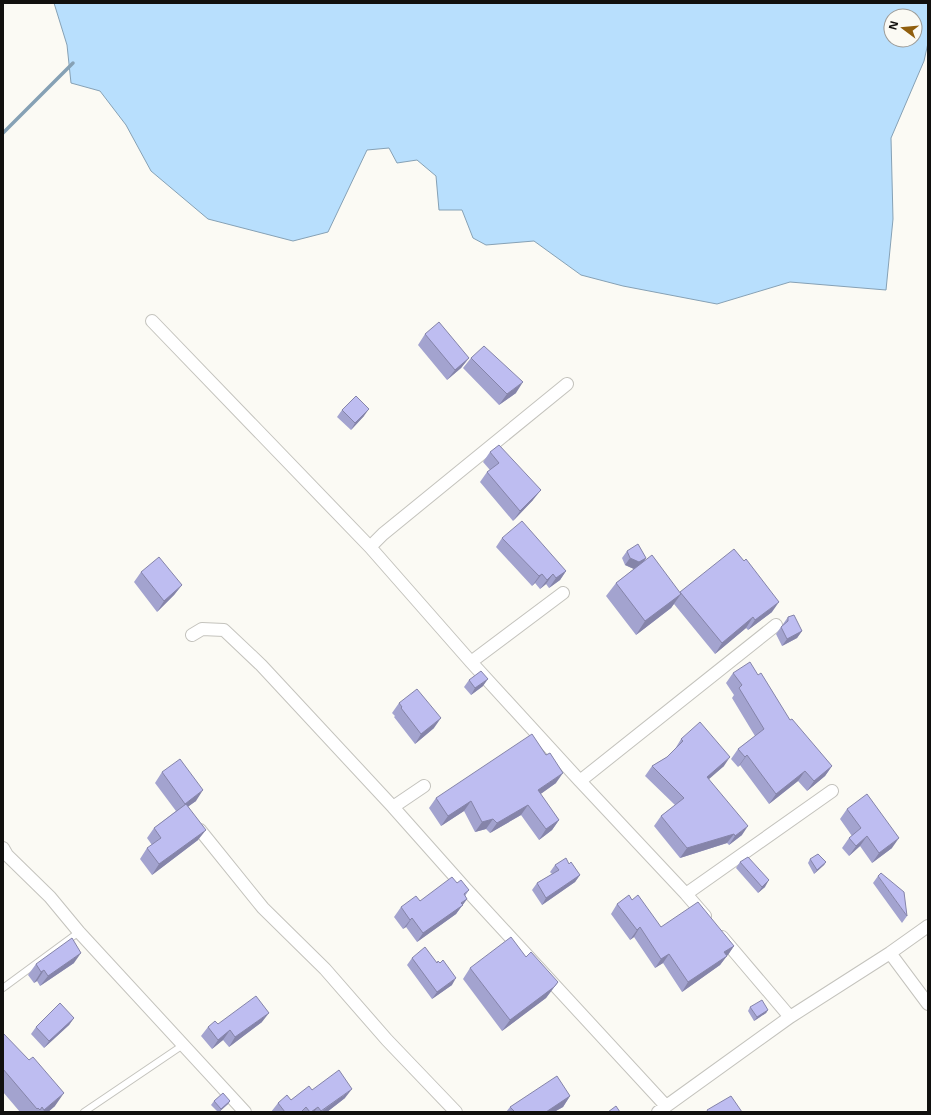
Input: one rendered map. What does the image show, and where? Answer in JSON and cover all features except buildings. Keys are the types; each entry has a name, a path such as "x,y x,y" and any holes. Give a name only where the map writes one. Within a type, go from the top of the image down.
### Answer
{"street":[{"path":"152,321 370,547 471,662 686,894 790,1017"},
{"path":"370,547 383,534 567,384"},
{"path":"471,662 563,593"},
{"path":"580,781 776,625"},
{"path":"192,635 202,629 224,630 260,665 393,807 662,1109 790,1017 890,953 928,926"},
{"path":"393,807 424,786"},
{"path":"686,894 832,791"},
{"path":"200,830 263,908 325,969 387,1040 456,1112"},
{"path":"4,852 50,897 79,932 245,1112"},
{"path":"890,953 928,1004"}],"lane":[{"path":"3,988 79,932"},
{"path":"84,1112 183,1045"}],"water":[{"path":"54,3 928,3 928,43 924,61 891,138 893,219 886,290 790,282 717,304 623,286 581,275 534,241 486,245 473,238 462,210 439,210 436,176 417,160 397,163 389,148 367,150 328,232 293,241 208,219 151,171 126,125 100,91 71,83 67,45"}],"waterway":[{"path":"3,133 73,63"}]}
